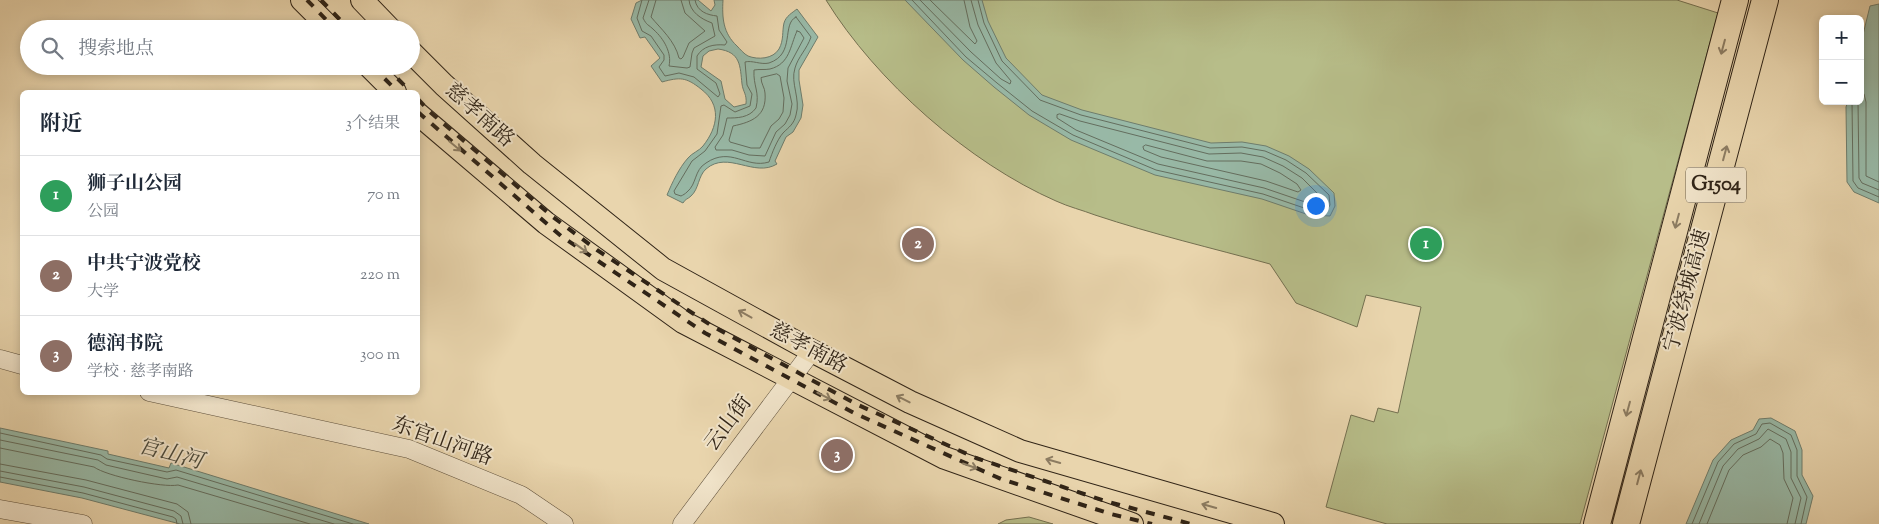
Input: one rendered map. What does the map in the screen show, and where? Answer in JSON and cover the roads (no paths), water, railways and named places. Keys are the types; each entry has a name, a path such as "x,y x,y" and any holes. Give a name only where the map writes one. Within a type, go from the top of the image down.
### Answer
{"highway":[{"name":"宁波绕城高速","path":"1598,524 1736,0"},
{"name":"宁波绕城高速","path":"1626,524 1765,0"}],"main road":[{"path":"302,0 322,20"},
{"path":"362,0 381,20"},
{"name":"慈孝南路","path":"420,61 444,86 532,164 663,269 812,351 910,402 1020,451 1273,524"},
{"path":"378,75 393,90"},
{"name":"慈孝南路","path":"420,116 546,223 683,322 944,458 1132,524"}],"street":[{"name":"云山街","path":"682,524 812,351"},
{"path":"0,359 20,364"},
{"name":"东官山河路","path":"176,395 221,400 409,449 521,495 564,524"},
{"path":"0,509 83,524"}],"water":[{"path":"642,0 698,0 711,11 715,5 714,0 723,0 723,19 732,41 747,55 761,58 773,55 779,49 785,21 797,9 818,37 799,70 803,105 801,118 793,132 786,137 775,161 777,164 759,168 723,162 714,164 703,172 694,193 683,203 667,195 685,162 708,139 716,116 715,109 708,95 691,82 683,79 674,79 662,82 651,66 660,58 645,37 640,38 631,19 636,3","holes":["718,49 726,51 735,57 740,66 746,104 734,107 725,99 721,81 701,67 703,56 709,51"]},
{"path":"905,0 982,0 988,21 1006,58 1042,95 1082,110 1211,143 1242,142 1266,146 1289,156 1309,169 1334,193 1335,206 1330,216 1309,215 1262,199 1155,175 1071,140 1029,115 994,87 963,60"},
{"path":"1879,4 1879,203 1854,192 1847,182 1846,107 1847,105 1864,105 1864,31 1870,6"},
{"path":"1771,418 1795,431 1802,450 1802,475 1813,496 1806,524 1686,524 1713,460 1731,440 1753,430 1759,419"},
{"path":"0,428 108,451 108,454 169,468 171,463 369,524 180,524 82,498 0,482"}],"railway":[{"path":"307,0 326,20"},
{"path":"321,0 340,20"},
{"path":"381,75 396,90"},
{"path":"394,75 409,90"},
{"path":"420,101 430,112 553,217 597,250 712,326 856,404 976,458 1105,501 1191,524"},
{"path":"420,114 561,236 705,333 854,413 1001,479 1111,514 1152,524"}],"place":[{"name":"中共宁波党校","path":"918,244"},
{"name":"狮子山公园","path":"1426,244"},
{"name":"德润书院","path":"837,455"}],"water label":[{"name":"官山河","path":"170,455"}]}
